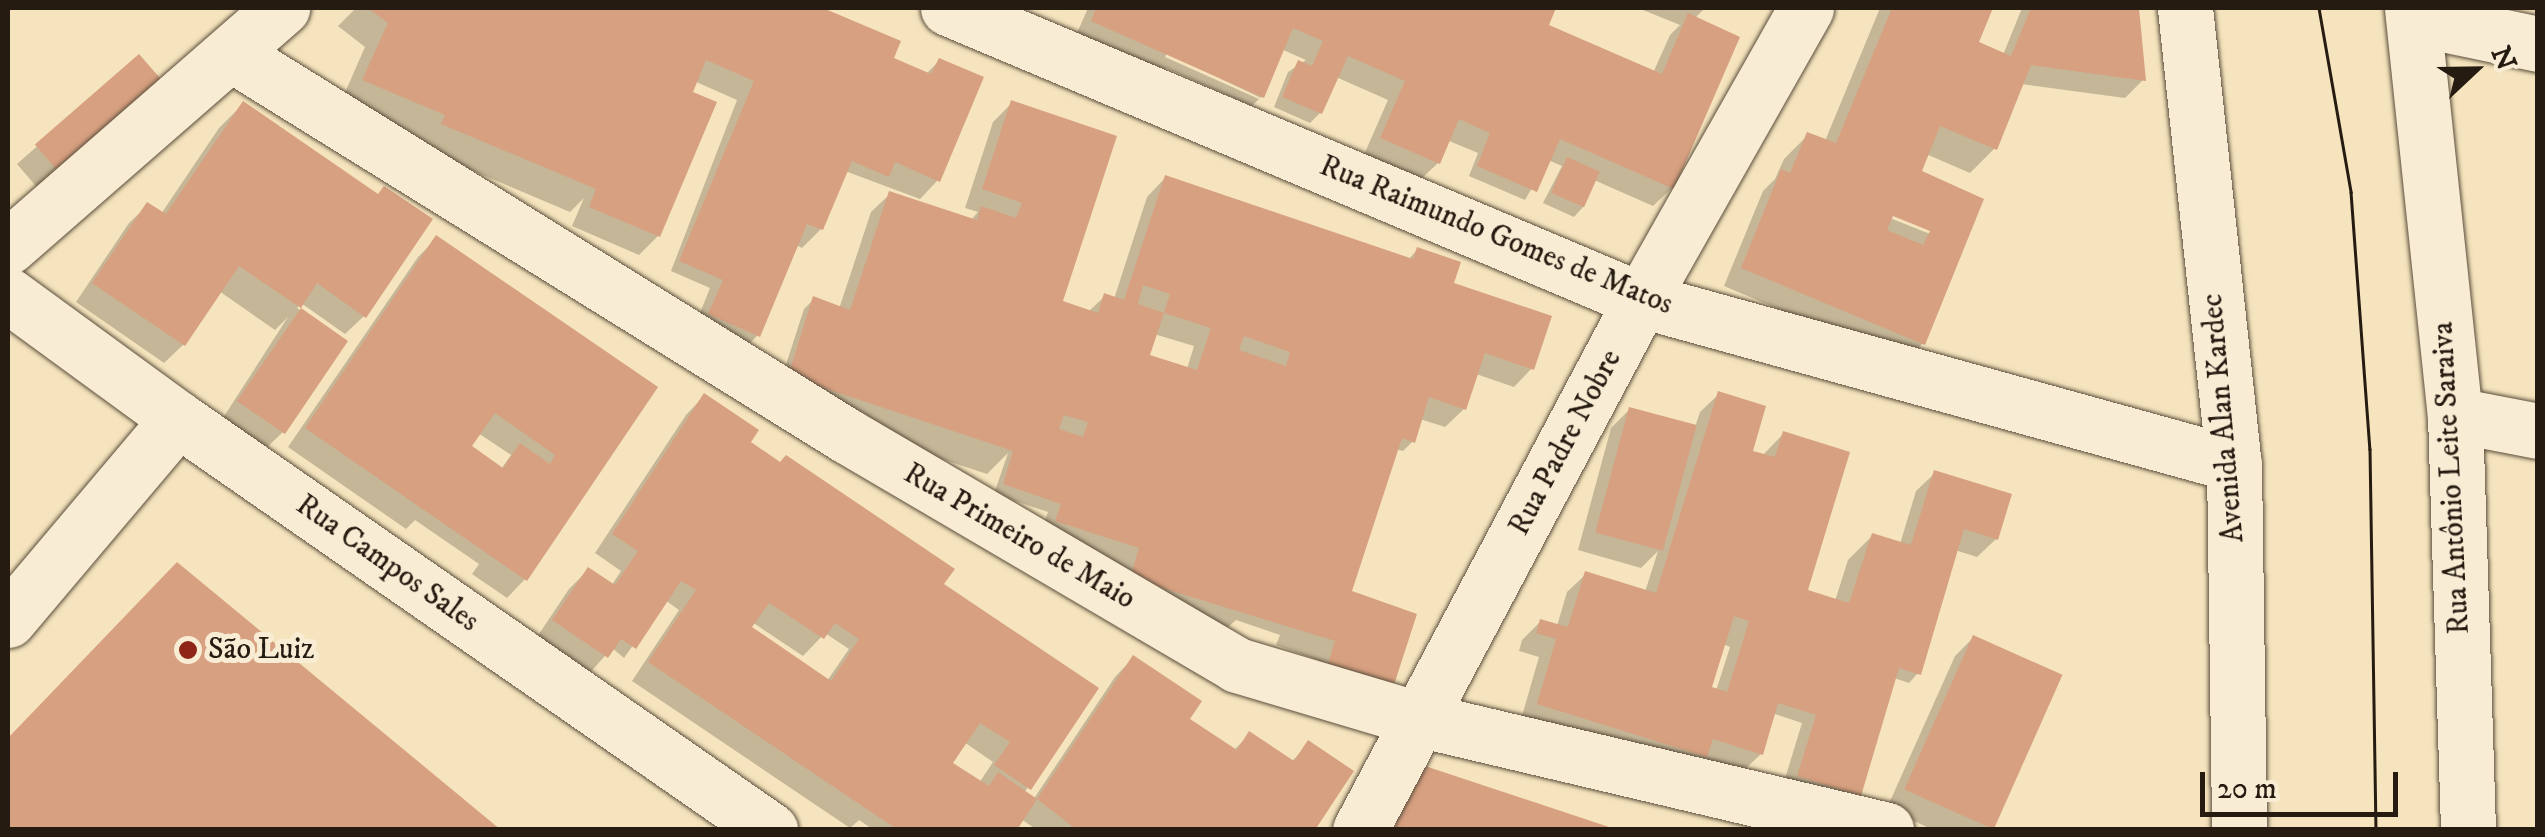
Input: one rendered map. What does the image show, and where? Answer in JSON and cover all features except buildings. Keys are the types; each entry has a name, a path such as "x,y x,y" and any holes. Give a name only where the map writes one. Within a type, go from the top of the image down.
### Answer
{"street":[{"path":"8,247 282,8"},
{"name":"Rua Padre Nobre","path":"1360,830 1422,720 1641,300 1806,8"},
{"name":"Avenida Alan Kardec","path":"2185,8 2234,464 2240,830"},
{"name":"Rua Raimundo Gomes de Matos","path":"979,13 1641,300 2234,464"},
{"path":"2413,13 2538,44"},
{"name":"Rua Antônio Leite Saraiva","path":"2413,13 2455,416 2468,830"},
{"name":"Rua Primeiro de Maio","path":"232,55 847,436 1237,665 1422,720 1886,830"},
{"name":"Rua Campos Sales","path":"8,294 178,419 770,830"},
{"path":"2455,416 2538,431"},
{"path":"8,620 178,419"}],"tram line":[{"path":"2319,8 2351,192 2370,449 2376,830"}],"place":[{"name":"São Luiz","path":"188,650"}]}
